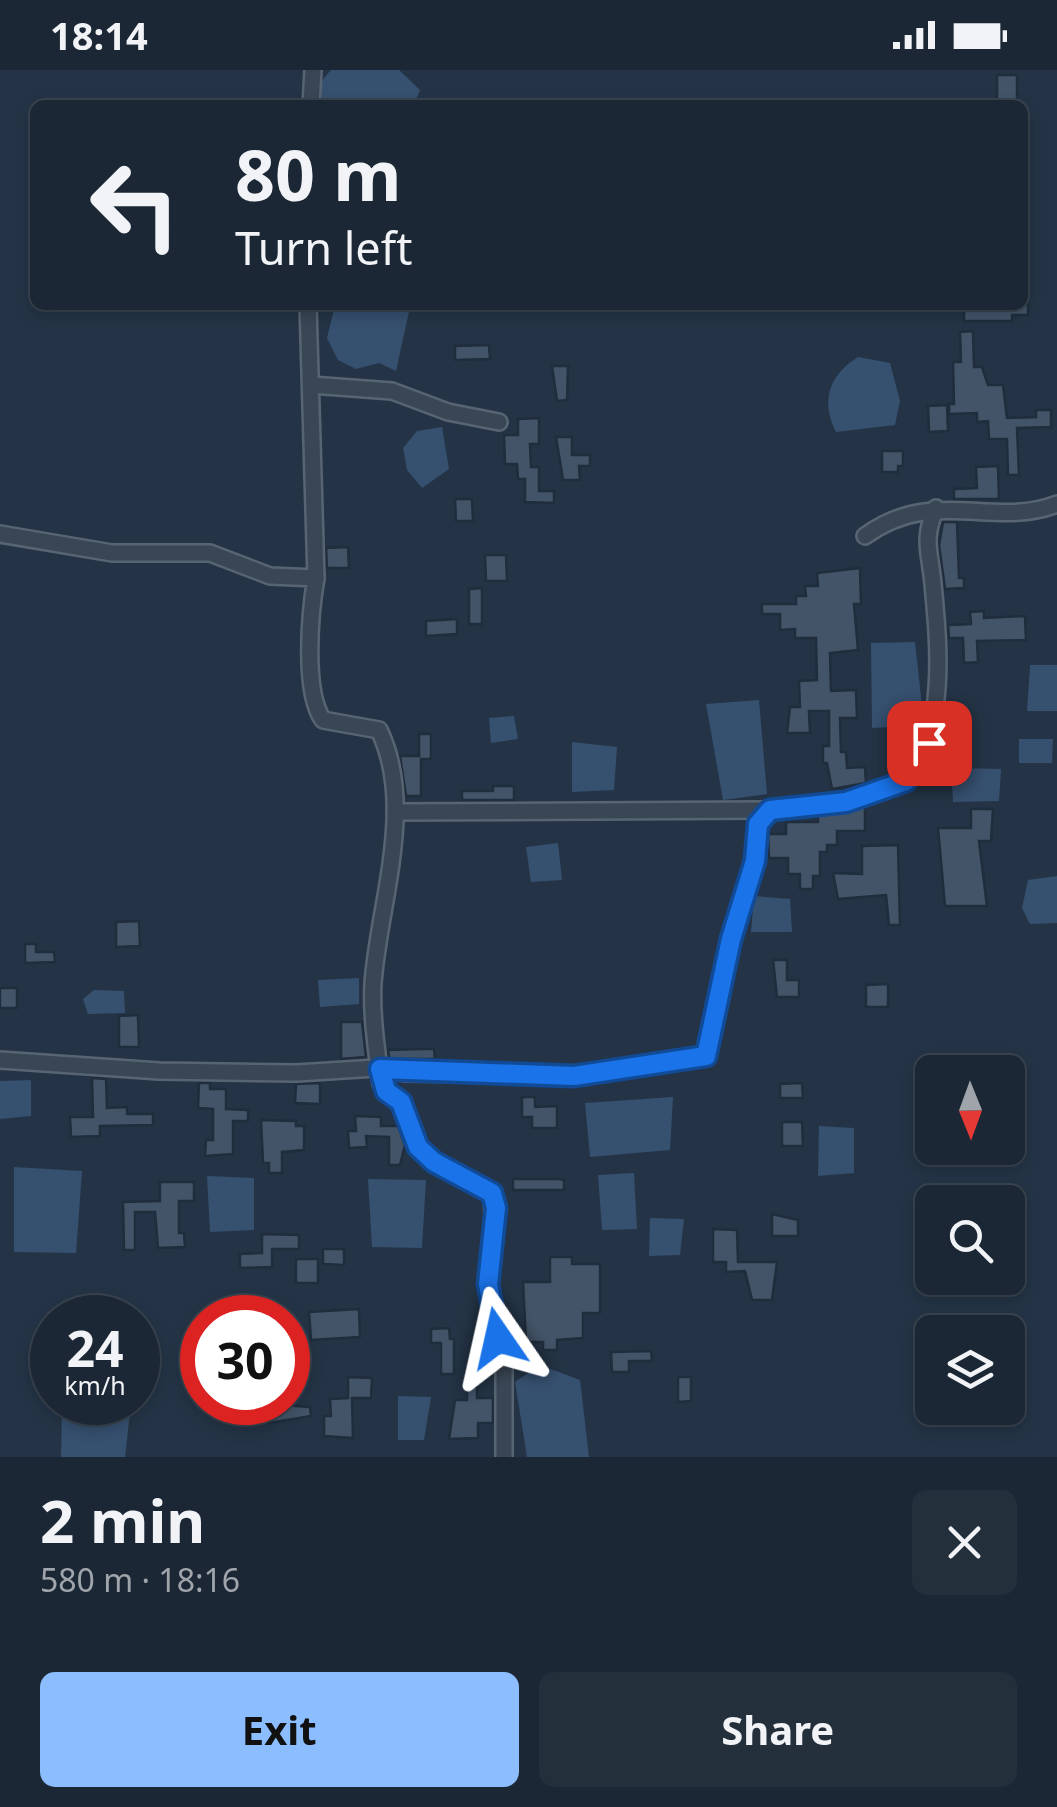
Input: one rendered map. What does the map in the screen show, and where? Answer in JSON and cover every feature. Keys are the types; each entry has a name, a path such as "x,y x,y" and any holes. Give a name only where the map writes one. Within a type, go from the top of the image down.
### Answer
{"street":[{"path":"310,100 313,70"},
{"path":"308,310 316,578 311,635 314,708 323,720 380,730 388,747 395,812 372,988 380,1069 386,1091 401,1102 418,1147 434,1162 492,1193 495,1223 488,1284 504,1367 504,1457"},
{"path":"311,386 392,391 448,412 499,422"},
{"path":"865,536 920,510 1033,510 1057,504"},
{"path":"395,812 770,810 846,802 906,781 922,761 936,687 933,585 925,534 936,508"},
{"path":"0,534 112,553 210,554 270,576 316,578"},
{"path":"0,1060 159,1071 380,1069 574,1076 706,1056 731,939 755,861 758,824 770,810"}],"water":[{"path":"331,70 399,70 420,90 416,100 318,100 318,85"},
{"path":"334,310 409,310 396,371 379,363 356,369 338,360 327,338"},
{"path":"858,357 890,363 900,401 895,425 836,432 829,410 830,390 840,372"},
{"path":"442,427 449,469 422,488 407,470 403,448 417,431"},
{"path":"915,642 924,725 872,728 871,643"},
{"path":"1030,665 1057,665 1057,711 1027,711"},
{"path":"759,700 767,794 723,800 706,704"},
{"path":"514,716 518,739 491,743 489,718"},
{"path":"1019,739 1053,739 1052,763 1019,763"},
{"path":"572,742 617,747 614,790 572,792"},
{"path":"951,768 1001,769 999,801 953,802"},
{"path":"558,843 562,880 531,882 526,847"},
{"path":"1057,876 1057,923 1030,924 1022,908 1028,880"},
{"path":"754,896 790,899 792,932 751,932"},
{"path":"359,978 359,1004 320,1007 318,980"},
{"path":"94,990 124,991 125,1013 88,1014 83,999"},
{"path":"31,1080 31,1116 0,1119 0,1081"},
{"path":"673,1097 670,1150 590,1157 585,1103"},
{"path":"819,1126 854,1128 854,1173 818,1176"},
{"path":"14,1167 82,1171 76,1253 14,1252"},
{"path":"634,1173 637,1229 602,1230 598,1175"},
{"path":"207,1176 254,1178 254,1230 210,1232"},
{"path":"368,1179 426,1180 422,1248 372,1247"},
{"path":"650,1218 684,1219 680,1255 649,1256"},
{"path":"540,1365 580,1380 589,1457 527,1457 515,1382"},
{"path":"398,1396 431,1397 424,1440 398,1440"},
{"path":"62,1425 129,1425 125,1457 61,1457"}],"building":[{"path":"997,75 1017,75 1017,100 997,100"},
{"path":"964,310 1028,310 1028,315 1012,315 1012,321 964,321"},
{"path":"973,331 974,367 982,367 988,385 1003,385 1007,418 1036,417 1036,410 1051,410 1051,427 1017,428 1019,475 1008,475 1007,439 989,439 988,421 977,422 977,413 949,414 949,404 954,404 953,362 961,362 960,332"},
{"path":"489,345 490,359 455,360 455,346"},
{"path":"552,366 568,366 567,400 557,401"},
{"path":"947,405 948,431 929,432 928,406"},
{"path":"539,418 539,444 530,444 531,467 539,467 539,491 554,491 554,503 525,502 525,479 518,479 517,464 505,464 504,435 518,435 518,419"},
{"path":"556,437 572,437 572,455 590,455 590,466 579,466 580,480 563,480"},
{"path":"882,451 903,451 903,466 898,466 898,472 882,472"},
{"path":"998,466 999,499 954,499 954,489 977,488 976,467"},
{"path":"455,499 472,499 473,521 456,521"},
{"path":"943,522 957,522 959,578 964,578 964,588 945,589 939,545"},
{"path":"348,547 349,568 327,568 326,548"},
{"path":"485,555 506,555 507,581 486,581"},
{"path":"860,568 861,604 854,604 858,650 830,653 831,691 856,690 857,718 840,718 841,752 846,752 847,768 865,767 866,783 832,789 827,763 823,763 823,746 829,746 829,711 809,711 810,733 787,733 790,707 800,707 799,681 817,680 816,638 795,638 795,629 780,630 780,614 762,614 762,604 796,604 796,596 806,596 805,586 818,586 817,573"},
{"path":"482,588 482,624 469,624 469,589"},
{"path":"984,611 984,618 1025,616 1026,640 977,641 978,662 964,663 963,638 949,638 948,625 971,624 970,612"},
{"path":"457,619 457,634 426,636 426,621"},
{"path":"419,734 431,734 431,759 421,759 421,796 406,796 400,756 419,756"},
{"path":"493,786 514,786 514,800 462,800 462,791 493,791"},
{"path":"865,807 865,831 837,831 837,845 827,845 827,852 820,852 820,876 813,876 813,889 800,889 800,874 788,874 788,858 769,858 768,834 786,834 786,822 818,822 818,816"},
{"path":"971,809 993,809 991,841 979,841 987,906 945,906 938,828 971,828"},
{"path":"898,845 900,925 889,925 886,895 838,899 833,873 862,874 862,846"},
{"path":"139,921 140,946 116,947 116,922"},
{"path":"25,944 36,944 36,952 54,952 55,962 25,963"},
{"path":"773,960 787,960 787,980 799,980 799,997 777,997"},
{"path":"888,984 888,1007 866,1007 866,985"},
{"path":"0,988 17,988 17,1008 0,1008"},
{"path":"138,1015 139,1047 119,1047 119,1016"},
{"path":"341,1022 362,1022 366,1057 341,1059"},
{"path":"434,1049 435,1059 389,1059 388,1050"},
{"path":"92,1078 106,1079 107,1108 127,1107 127,1114 153,1114 153,1125 100,1126 100,1136 71,1137 70,1117 93,1117"},
{"path":"199,1083 210,1083 210,1089 226,1089 226,1109 248,1110 248,1121 233,1121 233,1154 205,1156 206,1140 213,1140 213,1109 198,1108"},
{"path":"320,1083 320,1104 295,1103 296,1084"},
{"path":"802,1083 803,1098 780,1098 780,1084"},
{"path":"522,1097 535,1097 535,1107 557,1106 557,1128 532,1128 532,1117 522,1117"},
{"path":"355,1116 381,1117 381,1126 398,1126 405,1145 400,1165 389,1165 389,1137 366,1136 367,1147 349,1148 348,1131 356,1131"},
{"path":"261,1120 296,1121 296,1126 304,1126 304,1150 282,1152 282,1173 269,1173 269,1163 263,1163"},
{"path":"782,1122 802,1122 803,1146 782,1146"},
{"path":"513,1179 564,1180 564,1190 513,1190"},
{"path":"160,1182 194,1182 194,1201 179,1201 179,1233 184,1233 185,1247 158,1248 155,1212 135,1212 135,1250 124,1250 123,1202 160,1201"},
{"path":"772,1214 798,1220 798,1236 772,1236"},
{"path":"713,1229 737,1230 738,1262 777,1262 772,1300 752,1300 745,1271 726,1272 726,1262 713,1262"},
{"path":"262,1234 299,1235 299,1249 272,1249 272,1267 240,1268 240,1254 262,1253"},
{"path":"323,1249 344,1249 344,1265 323,1264"},
{"path":"550,1257 572,1257 572,1264 600,1264 600,1313 583,1313 583,1338 557,1340 557,1350 543,1350 543,1342 526,1342 523,1282 550,1282"},
{"path":"296,1259 318,1259 318,1283 296,1283"},
{"path":"359,1309 360,1337 311,1340 310,1312"},
{"path":"449,1328 450,1339 454,1339 454,1374 441,1374 441,1343 431,1343 431,1329"},
{"path":"651,1351 652,1361 629,1361 629,1372 612,1372 611,1352"},
{"path":"467,1371 477,1371 477,1398 493,1398 493,1423 478,1423 478,1438 449,1439 455,1400 467,1400"},
{"path":"348,1377 372,1378 371,1398 352,1398 353,1438 324,1436 324,1416 331,1416 330,1399 348,1398"},
{"path":"678,1377 691,1377 691,1401 678,1402"}],"route":[{"path":"498,1338 488,1284 496,1208 492,1193 434,1162 418,1147 401,1102 382,1084 380,1069 405,1073 574,1076 706,1056 731,939 755,861 762,817 770,810 846,802 906,781 922,761 929,743"}]}
